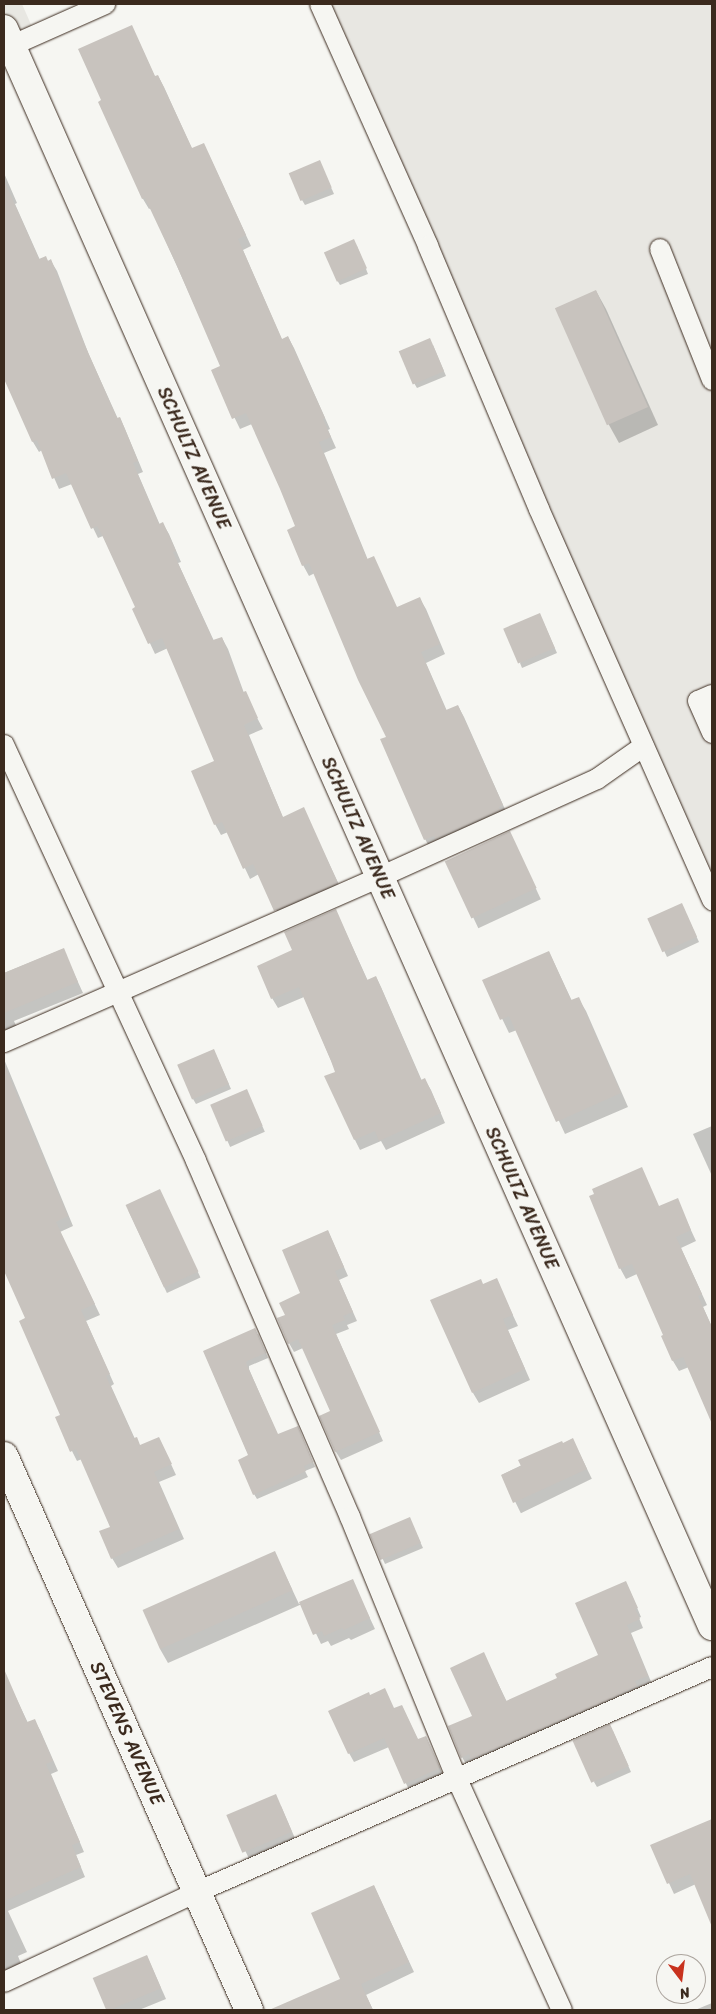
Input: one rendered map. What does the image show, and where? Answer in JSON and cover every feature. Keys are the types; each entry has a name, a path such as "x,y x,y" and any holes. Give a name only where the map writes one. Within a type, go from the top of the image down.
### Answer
{"street":[{"name":"SCHULTZ AVENUE","path":"6,41 712,1626"},
{"name":"STEVENS AVENUE","path":"4,1456 249,2010"}],"lane":[{"path":"6,41 105,4"},
{"path":"320,4 428,246 539,509 712,900"},
{"path":"660,249 712,380"},
{"path":"712,695 698,701 712,733"},
{"path":"4,746 196,1161 342,1499 457,1779 562,2010"},
{"path":"4,1042 380,877 597,779 644,746"},
{"path":"4,1982 197,1892 712,1668"}],"shaded area":[{"path":"4,4 22,4 39,43 4,58"},
{"path":"325,4 712,4 712,889"}],"building":[{"path":"132,25 155,76 158,75 192,148 204,143 246,235 238,239 282,339 288,336 325,418 323,419 331,437 319,442 367,559 374,556 397,607 420,597 440,644 421,652 446,710 458,705 503,805 499,807 500,810 435,839 434,836 424,840 380,739 386,737 358,680 309,563 302,566 287,530 295,526 246,413 232,419 211,370 220,366 177,266 145,198 142,199 98,102 101,100 78,49"},
{"path":"320,160 332,188 300,201 289,173"},
{"path":"4,180 39,259 46,256 48,261 51,259 84,343 117,418 120,417 138,461 133,463 159,524 163,522 176,551 173,552 213,640 222,637 243,692 246,691 258,718 244,725 283,817 304,807 338,883 274,911 253,864 243,869 222,822 214,825 191,771 214,761 162,638 148,644 132,609 135,607 102,535 97,526 91,529 66,473 52,479 37,440 32,442 4,379"},
{"path":"354,239 367,268 337,282 324,252"},
{"path":"596,290 648,407 607,425 555,308"},
{"path":"430,338 444,371 413,384 399,351"},
{"path":"540,613 555,648 518,664 503,629"},
{"path":"510,831 537,888 471,919 445,861"},
{"path":"682,903 697,937 662,952 647,918"},
{"path":"336,909 367,980 376,976 421,1080 425,1078 441,1113 379,1141 375,1131 354,1140 324,1076 335,1072 299,987 271,999 257,966 292,950 284,932"},
{"path":"64,948 78,982 4,1013 4,973"},
{"path":"549,951 571,1000 579,997 621,1093 556,1122 509,1016 500,1020 482,980"},
{"path":"214,1049 229,1084 192,1100 177,1065"},
{"path":"4,1064 68,1216 56,1222 95,1304 81,1310 110,1374 106,1376 134,1438 137,1437 140,1445 159,1437 172,1464 154,1472 179,1529 111,1559 99,1531 110,1527 76,1449 70,1452 55,1417 60,1415 19,1321 25,1318 4,1271"},
{"path":"247,1089 263,1126 226,1141 210,1105"},
{"path":"642,1167 659,1206 678,1198 691,1230 676,1237 702,1294 698,1296 712,1327 712,1424 683,1357 672,1361 661,1336 663,1335 632,1264 619,1269 589,1196 594,1194 592,1189"},
{"path":"160,1189 198,1271 164,1288 126,1205"},
{"path":"328,1230 344,1267 335,1271 353,1312 343,1316 345,1320 332,1325 380,1432 335,1452 319,1416 330,1411 298,1339 288,1344 277,1318 285,1315 279,1303 300,1293 282,1250"},
{"path":"497,1278 513,1315 503,1319 525,1369 472,1393 430,1300 481,1279 483,1284"},
{"path":"255,1328 266,1353 246,1363 278,1434 298,1426 313,1462 304,1466 306,1471 253,1495 238,1460 248,1455 203,1351"},
{"path":"573,1438 587,1469 513,1503 501,1475 521,1466 518,1460"},
{"path":"410,1517 421,1543 380,1560 369,1534"},
{"path":"275,1551 292,1590 160,1649 143,1610"},
{"path":"353,1579 370,1618 344,1630 342,1628 324,1636 322,1631 313,1635 299,1602"},
{"path":"626,1581 638,1608 635,1609 640,1619 627,1625 648,1676 635,1681 637,1686 601,1703 471,1759 469,1754 461,1758 448,1726 472,1716 450,1668 484,1652 506,1701 557,1678 555,1674 598,1655 575,1603"},
{"path":"4,1669 27,1722 35,1719 53,1761 46,1764 80,1842 72,1845 81,1867 4,1901"},
{"path":"385,1688 394,1708 402,1705 418,1739 426,1736 440,1768 404,1784 384,1738 348,1754 328,1711 369,1692 370,1695"},
{"path":"610,1724 629,1766 591,1783 573,1741"},
{"path":"276,1794 292,1832 242,1853 226,1815"},
{"path":"712,1819 712,1927 690,1874 667,1884 650,1845"},
{"path":"374,1885 409,1962 361,1984 373,2010 269,2010 340,1979 311,1913"},
{"path":"147,1955 161,1988 106,2010 93,1978"}]}
